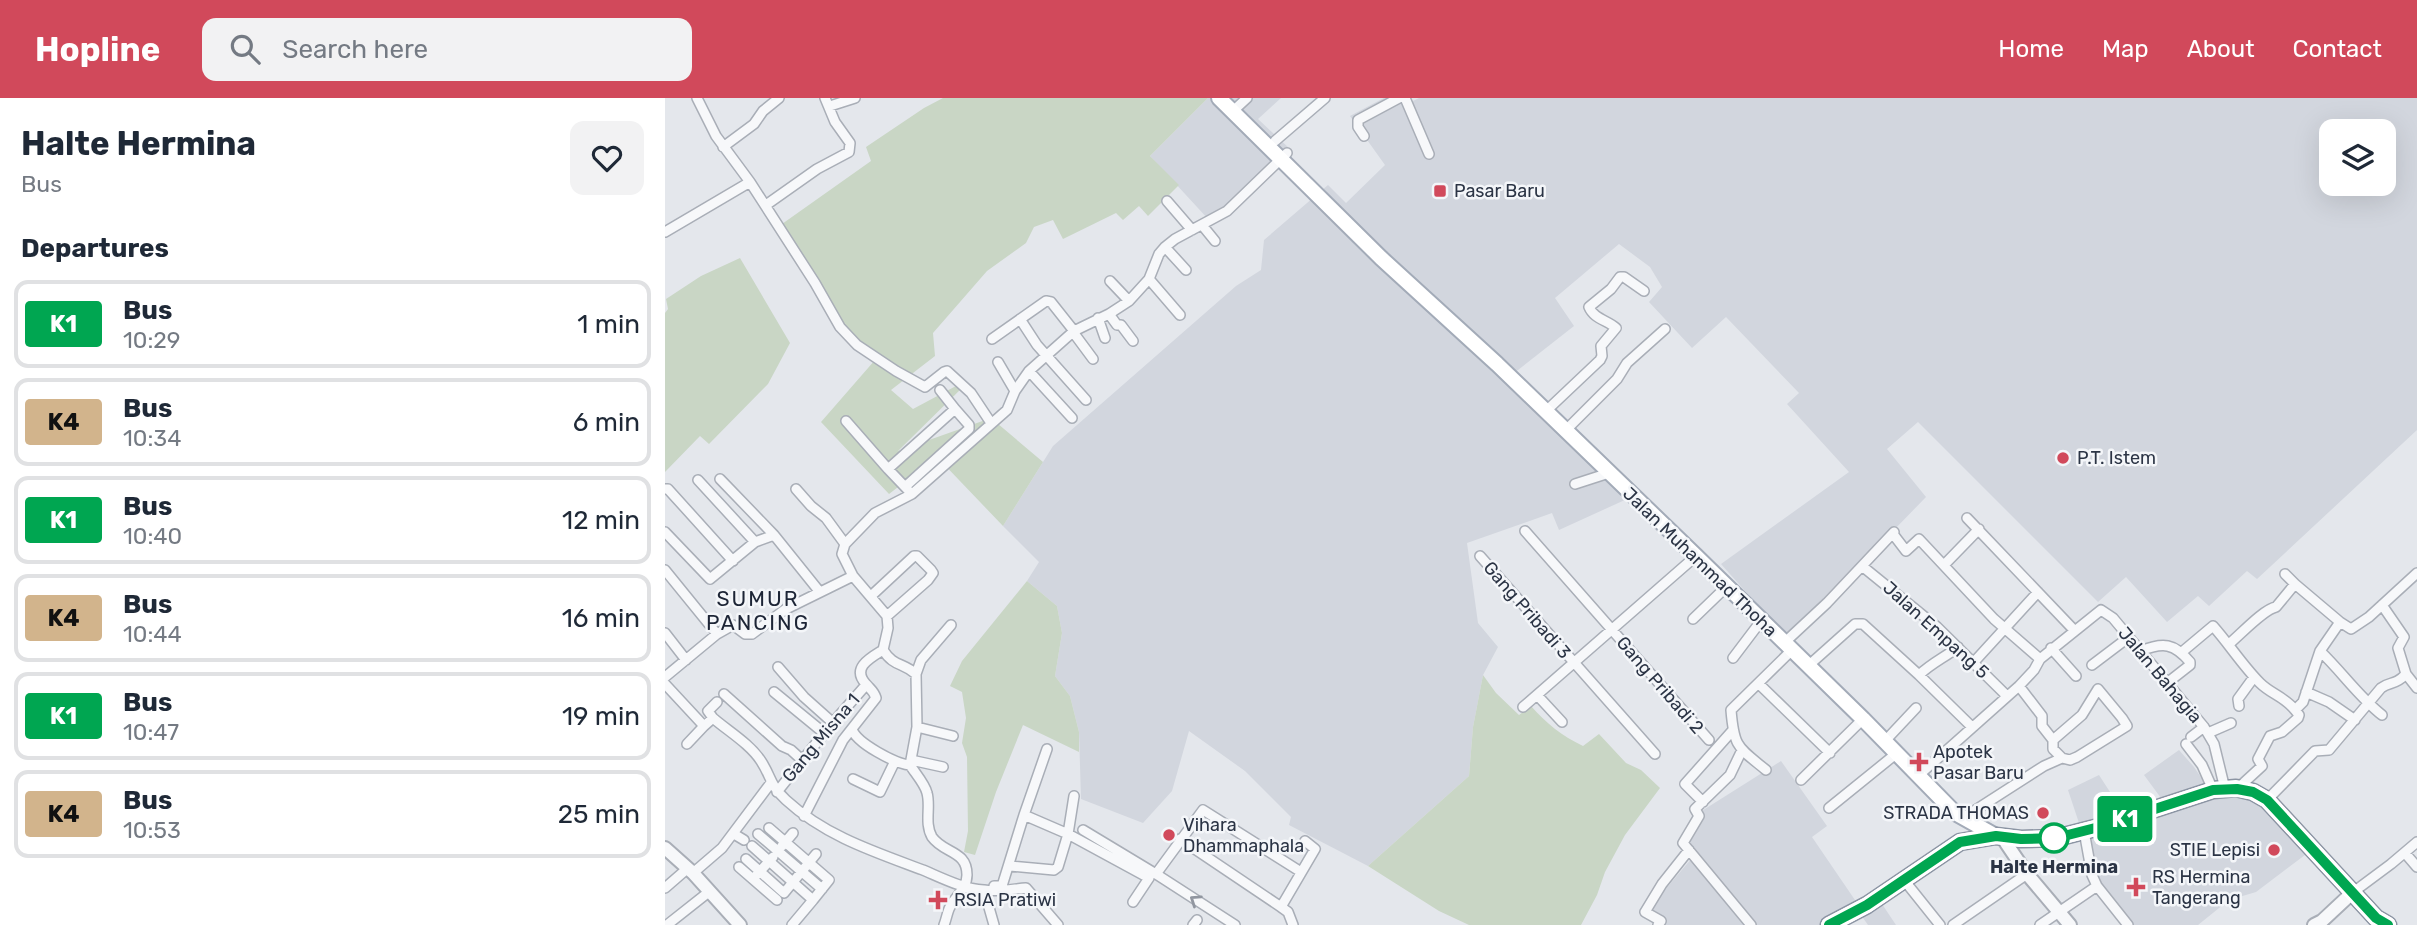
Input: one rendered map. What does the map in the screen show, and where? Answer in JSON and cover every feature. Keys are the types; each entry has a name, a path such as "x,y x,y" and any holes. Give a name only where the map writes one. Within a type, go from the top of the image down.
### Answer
{"highway":[{"path":"1829,925 1867,905 1952,845 1999,836 2056,838 2225,789 2253,792 2267,800 2376,918 2388,925"}],"main road":[{"name":"Jalan Muhammad Thoha","path":"1219,98 1237,103 1275,141 1284,156"},
{"name":"Jalan Muhammad Thoha","path":"1237,103 1284,156 1410,286 1443,314 1696,556 1959,816 1999,836"},
{"path":"1952,845 1959,830 1959,816"}],"street":[{"path":"697,98 723,147 766,205 811,286 840,327 857,345 925,387 947,371 971,393 991,423"},
{"path":"723,147 754,124 763,111 779,98"},
{"path":"766,205 817,169 849,152 850,143 835,122 827,102 855,98"},
{"path":"1275,141 1325,98"},
{"path":"1364,136 1357,120 1399,98"},
{"path":"1405,98 1429,155"},
{"path":"804,816 843,740 876,698 876,693 861,678 862,665 883,650 888,628 887,616 853,576 842,554 845,544 875,513 904,496 1007,410 1015,391 1029,371 1074,331 1129,301 1149,279 1159,254 1165,247 1227,211 1284,156"},
{"path":"665,232 750,182"},
{"path":"1167,201 1192,230"},
{"path":"1202,225 1215,241"},
{"path":"1165,247 1186,271"},
{"path":"1545,412 1600,360 1601,346 1616,328 1609,321 1602,321 1589,307 1611,289 1620,277 1644,291"},
{"path":"1149,279 1180,315"},
{"path":"1110,281 1129,301"},
{"path":"992,338 1048,301 1074,331 1093,359"},
{"path":"1109,314 1133,341"},
{"path":"1098,318 1105,338"},
{"path":"1020,319 1037,345 1086,400"},
{"path":"1566,431 1617,379 1627,363 1665,329"},
{"path":"998,362 1015,391"},
{"path":"1029,371 1072,418"},
{"path":"904,496 969,429 969,425 940,390"},
{"path":"888,468 955,409"},
{"path":"846,421 888,468 904,496"},
{"path":"1575,484 1609,473"},
{"path":"720,479 774,535 819,591"},
{"path":"698,480 755,542"},
{"path":"665,489 668,489 733,561"},
{"path":"796,489 826,518 845,544"},
{"path":"1967,518 2074,629"},
{"path":"1944,565 1979,529"},
{"name":"Gang Pribadi 2","path":"1525,531 1709,740"},
{"path":"665,532 710,579 755,542 774,535"},
{"path":"1766,770 1742,750 1733,738 1731,710 1760,682 1788,646 1893,533 1906,551 1919,539 1994,619 2040,659"},
{"path":"871,596 916,556 933,573 887,616"},
{"name":"Gang Pribadi 3","path":"1480,556 1655,754"},
{"path":"1523,707 1696,556"},
{"name":"Jalan Empang 5","path":"1862,566 1920,612 2007,696"},
{"path":"666,570 717,634"},
{"path":"2285,574 2351,629 2369,617 2417,573"},
{"path":"665,677 717,634 733,625 745,634 752,634 786,609 853,576"},
{"path":"1693,619 1723,590 1722,582"},
{"path":"2229,644 2253,625 2267,608 2276,607 2295,584"},
{"path":"1974,662 2038,592"},
{"path":"2382,604 2404,636 2398,648 2406,674 2417,688"},
{"name":"Jalan Bahagia","path":"1919,775 2019,686 2051,648 2101,610 2113,618 2206,730 2214,744 2225,789"},
{"path":"1733,658 1761,621"},
{"path":"2295,710 2303,702 2320,651 2340,622"},
{"path":"1808,666 1855,624 1863,624 1972,727"},
{"path":"944,925 949,907 965,885 965,862 933,837 928,824 927,792 910,762 917,727 916,674 921,660 951,625"},
{"path":"2182,652 2213,626 2254,677 2264,687 2287,700 2299,715 2282,732 2268,738 2258,759 2262,766 2225,789 2202,765 2189,741 2206,730 2231,723"},
{"path":"665,633 687,660"},
{"path":"2092,665 2129,637"},
{"path":"2141,651 2158,645 2182,652 2190,664 2167,683"},
{"path":"1919,675 1935,660 1943,659 1958,647"},
{"path":"2051,648 2076,676"},
{"path":"883,650 890,660 908,667 916,674"},
{"path":"2320,651 2367,703 2382,715"},
{"path":"778,667 832,722"},
{"path":"2267,800 2315,751 2329,750 2385,685 2397,683 2406,674"},
{"path":"2239,706 2238,699 2254,677"},
{"path":"1760,682 1830,753"},
{"path":"665,684 705,726"},
{"name":"Gang Misna 1","path":"665,888 722,848 866,685"},
{"path":"2019,686 2042,716 2042,726 2053,740 2053,749 2062,758 2070,760 2077,757 2127,726 2098,689 2082,715 2053,740"},
{"path":"774,692 824,733"},
{"path":"2306,692 2329,702 2355,720"},
{"path":"1537,695 1562,722"},
{"path":"802,760 720,698 708,711 755,753 774,788 804,816 825,830 965,885 995,889 1026,888 1058,925"},
{"path":"1885,741 1916,708"},
{"path":"687,744 713,718"},
{"path":"1801,780 1863,719"},
{"path":"917,727 953,736"},
{"path":"852,729 853,734 865,744 895,761 943,767"},
{"path":"1703,802 1685,784 1733,730"},
{"path":"994,925 995,889 1010,866 1047,749"},
{"path":"1742,750 1730,775 1695,810 1699,816 1683,843 1751,925"},
{"path":"1829,808 1897,753"},
{"path":"1959,816 2062,758"},
{"path":"853,779 880,792 895,761"},
{"path":"1010,866 1056,870 1068,834 1074,796"},
{"path":"1133,902 1198,813 1205,810 1301,872"},
{"path":"1024,815 1103,846"},
{"path":"769,828 829,880 792,925"},
{"path":"1083,830 1103,846 1235,925"},
{"path":"2084,831 2092,875 2097,886 2128,925"},
{"path":"756,875 793,833"},
{"path":"734,834 769,860 813,900"},
{"path":"758,834 822,889"},
{"path":"1999,836 2070,925"},
{"path":"1179,839 1282,907 1288,912 1293,925"},
{"path":"1282,907 1315,849 1305,841"},
{"path":"2314,925 2417,842"},
{"path":"665,849 691,871 740,925"},
{"path":"1658,925 1661,921 1645,912 1661,884 1689,850"},
{"path":"2405,853 2417,867"},
{"path":"742,863 784,893 816,854"},
{"path":"1953,925 2027,874"},
{"path":"756,875 777,900"},
{"path":"1905,880 1940,925"},
{"path":"2040,925 2097,886"},
{"path":"667,925 710,891"}],"shaded area":[{"path":"1208,98 1281,98 1258,119 1290,149 1228,211 1209,220 1150,156"},
{"path":"1384,98 1406,98 1409,103 1419,98 2417,98 2417,430 2257,579 2247,571 2209,606 2198,596 2167,622 2126,577 2098,602 1918,422 1887,449 1926,497 1788,639 1721,564 1849,472 1787,404 1799,393 1726,317 1692,348 1649,302 1662,287 1650,267 1619,244 1555,298 1574,326 1504,381 1627,499 1559,530 1552,513 1467,543 1478,623 1498,647 1483,675 1473,727 1469,776 1368,866 1289,825 1291,817 1245,771 1189,731 1172,791 1143,823 1081,799 1079,732 1070,696 1055,676 1062,633 1057,606 1027,581 1039,562 1003,526 1053,446 1236,286 1261,270 1264,240 1328,185 1346,203 1385,165 1350,116"},
{"path":"2179,750 2215,798 2227,795 2256,797 2309,852 2256,892 2229,900 2198,925 2129,925 2095,886 2083,835 2068,790 2099,775 2110,792 2116,812 2161,798 2144,775"},
{"path":"1781,761 1827,826 1812,837 1857,903 1874,892 1896,925 1868,925 1861,915 1841,925 1662,925 1647,911 1692,858 1680,843 1697,814"}],"green space":[{"path":"943,98 1208,98 1150,156 1179,185 1148,216 1139,206 1123,220 1116,213 1063,239 1053,220 1034,227 1026,243 987,271 933,333 935,356 891,390 913,409 956,386 965,385 898,451 991,418 1043,462 1003,526 937,457 889,494 821,422 875,360 840,332 782,224 871,161 866,147"},
{"path":"740,258 790,343 768,384 709,444 700,436 665,472 666,299 701,276"},
{"path":"1027,581 1057,606 1062,633 1055,676 1070,696 1079,732 1079,752 1023,725 996,792 975,855 964,852 968,831 967,757 962,743 966,718 962,692 950,686 962,661"},
{"path":"1483,675 1496,693 1519,715 1531,706 1555,729 1583,746 1599,734 1626,763 1641,770 1660,788 1625,835 1581,925 1469,925 1439,911 1368,866 1469,776 1473,727"}],"bus line":[{"name":"K1","path":"1829,925 1867,905 1960,842 1996,836 2021,839 2056,838 2103,826 2213,790 2236,788 2253,792 2267,800 2376,918 2388,925"}],"place":[{"name":"Pasar Baru","path":"1440,191"},
{"name":"P.T. Istem","path":"2063,458"},
{"name":"Apotek Pasar Baru","path":"1919,762"},
{"name":"STRADA THOMAS","path":"2043,813"},
{"name":"Vihara Dhammaphala","path":"1169,835"},
{"name":"Halte Hermina","path":"2054,838"},
{"name":"STIE Lepisi","path":"2274,850"},
{"name":"RS Hermina Tangerang","path":"2136,887"},
{"name":"RSIA Pratiwi","path":"938,900"}],"district":[{"name":"SUMUR PANCING","path":"758,611"}]}
